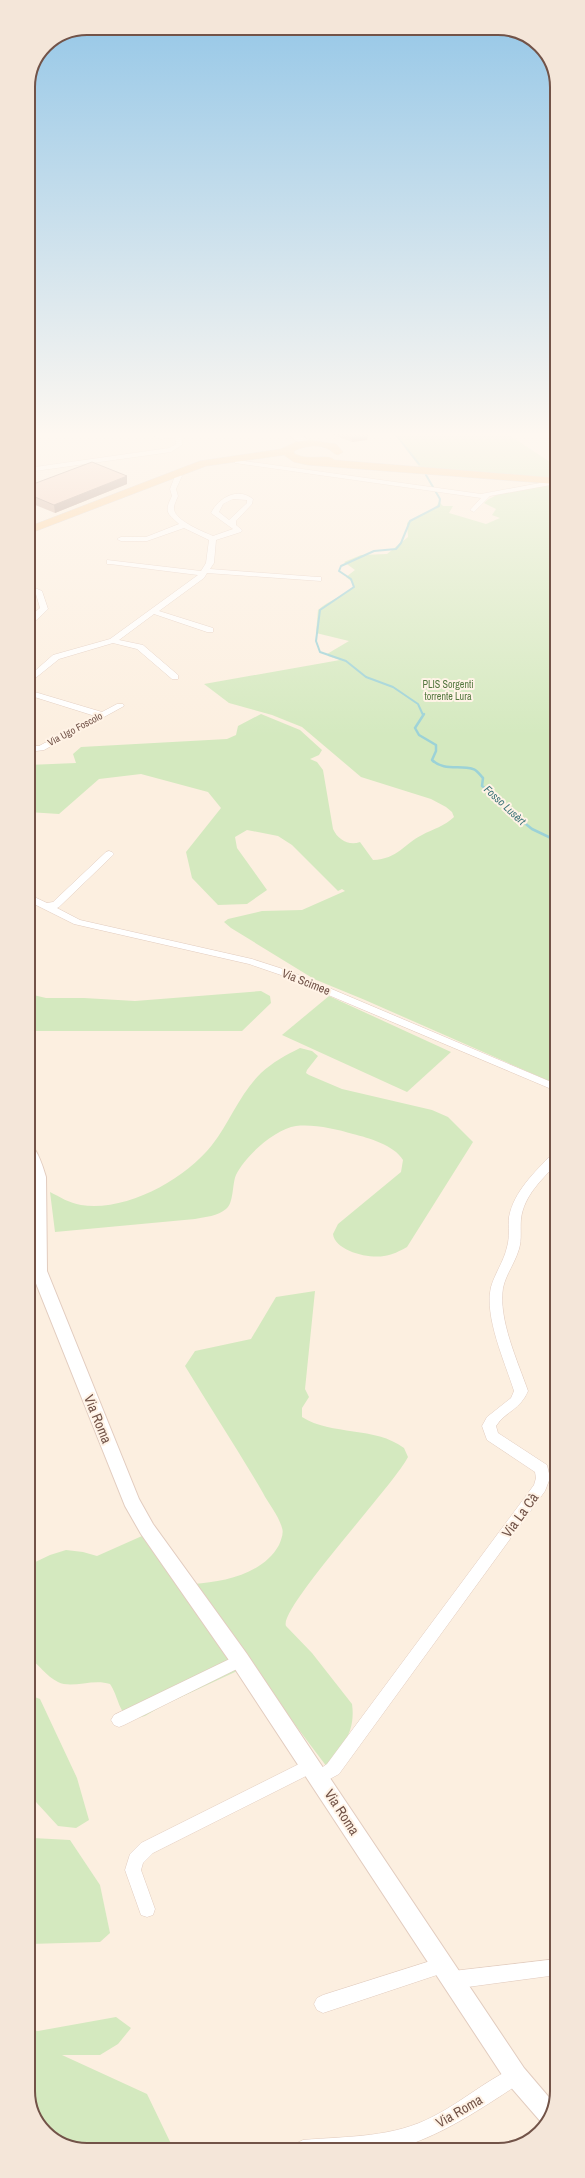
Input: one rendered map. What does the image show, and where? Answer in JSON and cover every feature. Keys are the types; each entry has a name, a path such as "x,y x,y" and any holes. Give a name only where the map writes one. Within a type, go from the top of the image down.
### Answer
{"street":[{"path":"121,539 147,539 164,533"},
{"path":"199,533 213,540 234,533"},
{"path":"35,675 47,664 67,654 113,641 180,593 204,572 211,556 213,540"},
{"path":"110,562 204,572 318,579"},
{"path":"35,591 39,593 44,609 35,617"},
{"path":"153,611 210,630"},
{"path":"113,641 140,647 175,677"},
{"path":"35,694 102,715"},
{"name":"Via Ugo Foscolo","path":"35,748 41,748 120,706"},
{"path":"46,906 56,905 109,854"},
{"name":"Via Scimee","path":"35,900 78,922 252,962 285,973 550,1085"},
{"name":"Via Roma","path":"35,1163 40,1191 37,1250 39,1271 131,1501 147,1529 240,1660 516,2076 546,2111"},
{"name":"Via La Cà","path":"315,1772 333,1769 540,1487 543,1478 542,1470 492,1436 489,1426 493,1418 515,1404 520,1399 522,1392 499,1318 496,1299 497,1288 513,1248 515,1214 520,1200 550,1164"},
{"path":"119,1720 240,1660"},
{"path":"147,1909 133,1870 136,1859 147,1848 315,1772"},
{"path":"323,2004 448,1972 550,1967"},
{"name":"Via Roma","path":"375,2143 398,2139 423,2130 455,2114 516,2076"}],"green space":[{"name":"PLIS Sorgenti torrente Lura","path":"408,533 550,533 550,1081 314,979 231,928 224,922 228,919 262,911 302,910 345,891 342,889 338,891 292,845 278,836 247,830 235,837 237,848 267,890 247,904 218,905 192,878 186,852 221,808 208,792 141,774 99,779 59,814 35,812 35,765 76,763 73,754 81,747 227,739 236,735 238,726 261,714 300,730 322,750 319,755 310,759 317,762 323,770 333,829 341,839 348,843 360,842 373,860 382,859 395,854 422,835 447,823 454,817 452,812 446,807 431,799 361,777 302,727 272,715 229,703 204,684 340,660 328,656 327,654 349,641 316,633 318,610 353,587 351,581 346,577 355,570 344,562 361,555 387,554 408,537"},
{"path":"261,991 270,996 271,1003 242,1031 35,1031 35,995 46,998 84,998 135,1001"},
{"path":"329,996 451,1052 407,1092 282,1035"},
{"path":"300,1048 312,1051 318,1056 307,1070 306,1073 309,1075 342,1089 432,1110 448,1117 473,1142 407,1247 396,1253 378,1257 362,1255 346,1249 335,1240 333,1234 338,1224 401,1172 403,1160 394,1150 373,1140 339,1130 310,1126 296,1126 279,1132 253,1152 236,1175 229,1206 219,1213 195,1219 55,1232 50,1192 65,1200 77,1204 98,1206 117,1204 153,1191 186,1170 212,1145 247,1089 261,1073 270,1065"},
{"path":"315,1291 305,1389 309,1397 302,1408 302,1417 327,1427 367,1434 393,1441 404,1448 408,1457 382,1493 317,1572 288,1615 286,1626 312,1653 352,1704 353,1714 350,1731 343,1746 327,1767 250,1665 162,1706 145,1716 130,1720 120,1707 110,1684 97,1682 64,1684 54,1680 35,1663 35,1562 66,1550 83,1552 97,1556 151,1532 194,1584 218,1581 242,1575 253,1570 272,1555 279,1545 283,1530 281,1523 185,1366 195,1351 251,1339 276,1297"},
{"path":"35,1697 40,1699 77,1778 89,1820 76,1828 58,1826 36,1802"},
{"path":"35,1838 70,1840 100,1885 110,1933 100,1942 35,1944"},
{"path":"116,2017 131,2028 118,2044 100,2055 62,2055 147,2094 171,2143 83,2143 67,2139 53,2130 42,2117 36,2102 35,2031"}],"waterway":[{"name":"Fosso Lusèrt","path":"405,533 401,543 396,549 374,551 341,566 339,571 351,579 354,587 320,610 316,641 320,652 346,661 366,677 393,687 418,704 423,715"},
{"name":"Fosso Lusèrt","path":"424,714 415,728 419,735 436,745 436,751 432,760 446,767 476,770 483,778 482,786 495,795 501,804 532,829 550,838"}]}
